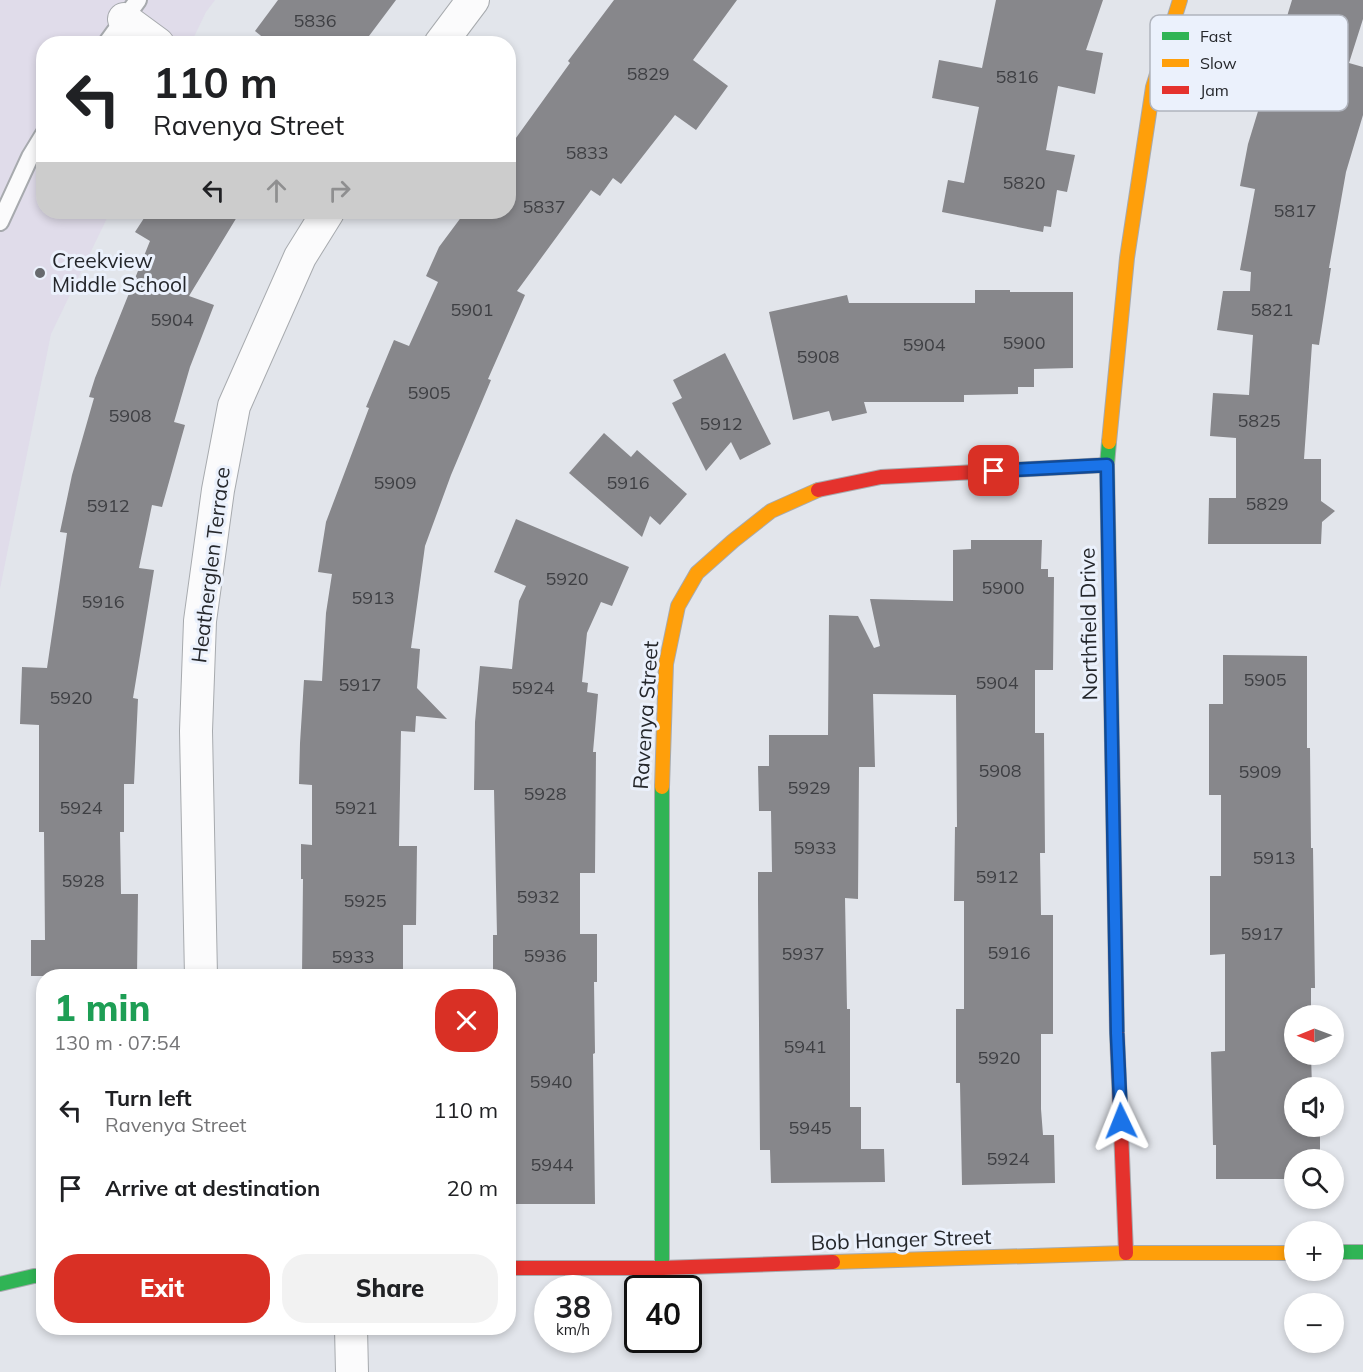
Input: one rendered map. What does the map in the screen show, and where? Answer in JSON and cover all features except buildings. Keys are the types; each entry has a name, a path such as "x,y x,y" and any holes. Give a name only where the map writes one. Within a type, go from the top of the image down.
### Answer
{"street":[{"path":"446,36 473,0"},
{"name":"Northfield Drive","path":"1175,15 1180,0"},
{"path":"131,9 152,36"},
{"name":"Northfield Drive","path":"1126,1253 1117,1021 1107,465 1127,258 1150,110"},
{"name":"Heatherglen Terrace","path":"201,969 196,720 200,621 218,490 234,406 300,257 324,219"},
{"name":"Ravenya Street","path":"662,1268 661,801 666,664 678,606 697,573 733,541 771,511 817,490 881,477 1107,465"},
{"name":"Bob Hanger Street","path":"516,1268 662,1268 1126,1253 1284,1252"},
{"path":"1344,1252 1363,1252"},
{"path":"0,1284 36,1276"},
{"path":"351,1335 352,1372"}],"lane":[{"path":"112,36 131,9"},
{"path":"0,222 36,148"}],"shaded area":[{"name":"Creekview Middle School","path":"0,0 215,0 206,12 194,36 36,36 36,219 107,219 51,334 0,589"}],"traffic: fast":[{"path":"1109,442 1107,465 1112,743"},
{"path":"662,787 662,1268"},
{"path":"1344,1252 1363,1252"},
{"path":"0,1284 36,1276"}],"traffic: slow":[{"path":"1175,15 1180,0"},
{"path":"1109,442 1127,258 1150,107"},
{"path":"662,787 666,664 678,606 697,573 733,541 771,511 818,490"},
{"path":"833,1262 1126,1253 1284,1253"}],"traffic: jam":[{"path":"818,490 881,477 1107,465"},
{"path":"1112,743 1117,1033 1126,1253"},
{"path":"516,1268 662,1268 833,1262"}],"place":[{"name":"Creekview Middle School","path":"40,273"}],"route":[{"path":"994,471 1107,465 1117,1033 1121,1121"}]}
